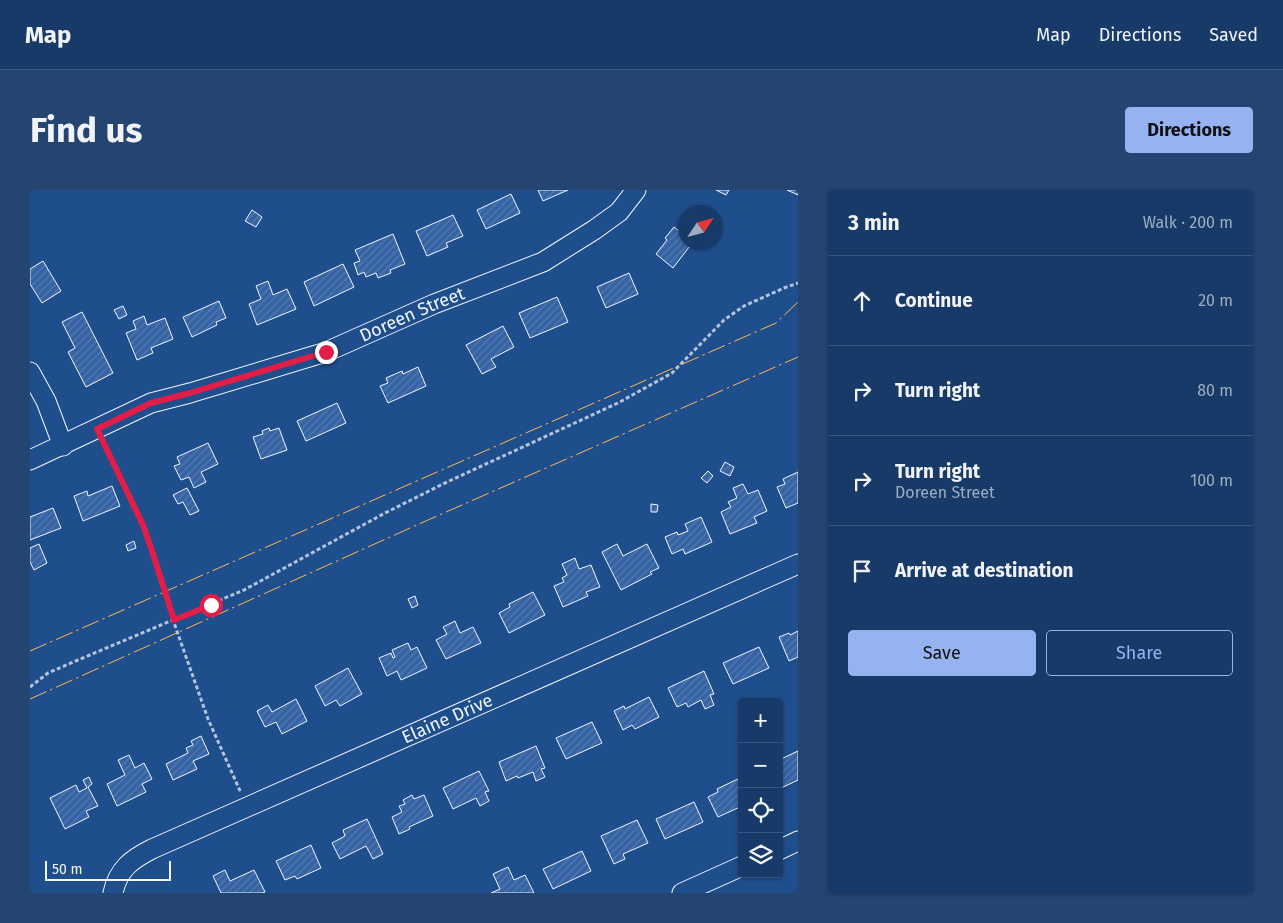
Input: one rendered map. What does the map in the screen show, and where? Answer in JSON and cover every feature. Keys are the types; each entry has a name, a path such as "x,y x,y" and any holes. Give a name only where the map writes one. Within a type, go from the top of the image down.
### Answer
{"street":[{"name":"Doreen Street","path":"30,460 151,403 326,352 434,304 543,262 619,212 636,190"},
{"path":"30,372 46,401 62,446"},
{"name":"Elaine Drive","path":"113,893 119,875 138,856 798,564"},
{"path":"783,848 798,841"},
{"path":"682,893 738,868"}],"path":[{"path":"30,687 48,673 244,590 447,482 618,403 672,373 724,320 744,306 784,288 798,284"},
{"path":"97,429 143,525 208,720 247,807"}],"building":[{"path":"538,190 568,190 543,201"},
{"path":"716,190 729,190 726,195"},
{"path":"787,190 798,190 798,195"},
{"path":"511,194 520,213 486,229 477,210"},
{"path":"252,210 262,217 256,227 245,221"},
{"path":"453,215 463,236 446,243 448,247 427,256 416,231"},
{"path":"674,227 678,230 678,250 687,250 673,268 656,254"},
{"path":"393,234 405,264 390,270 391,273 378,278 376,273 366,277 364,272 358,275 354,263 360,261 355,250"},
{"path":"43,261 61,291 42,303 30,284 30,269"},
{"path":"343,264 354,287 314,306 304,282"},
{"path":"629,273 638,294 606,308 597,287"},
{"path":"268,281 273,295 287,289 296,309 257,325 249,304 261,299 256,286"},
{"path":"557,297 568,322 530,338 519,313"},
{"path":"219,301 226,318 216,322 217,325 192,337 183,317"},
{"path":"123,306 127,315 119,319 114,310"},
{"path":"82,312 113,373 86,387 68,352 75,348 62,322"},
{"path":"144,316 147,325 165,318 173,339 151,348 153,353 137,360 126,333 136,329 133,321"},
{"path":"503,326 514,347 491,359 496,367 482,374 466,345"},
{"path":"418,367 426,386 388,403 380,386 388,383 386,378 402,371 403,374"},
{"path":"337,403 346,423 306,441 297,421"},
{"path":"269,428 270,431 279,428 287,450 261,459 253,437 263,434 262,431"},
{"path":"208,443 218,464 201,472 206,482 194,488 189,477 181,480 174,466 180,464 177,457"},
{"path":"725,462 734,467 730,476 720,471"},
{"path":"708,471 713,476 707,483 701,478"},
{"path":"798,472 798,503 786,508 777,487 785,484 783,479"},
{"path":"743,484 748,494 758,490 767,511 754,517 757,523 730,534 721,512 731,507 728,502 737,498 733,488"},
{"path":"112,486 120,506 83,521 74,496 87,491 88,496"},
{"path":"187,488 199,511 190,515 183,502 178,504 173,495"},
{"path":"651,504 658,505 657,512 651,512"},
{"path":"53,508 61,528 30,540 30,517"},
{"path":"701,517 712,542 685,554 683,549 672,554 665,537 677,532 678,535 688,531 685,524"},
{"path":"134,541 136,548 128,551 126,545"},
{"path":"39,544 47,563 34,570 30,562 30,548"},
{"path":"617,544 623,556 647,544 659,568 650,572 652,574 621,590 602,552"},
{"path":"575,558 579,569 591,565 600,587 586,592 588,596 563,607 554,586 564,582 562,578 567,575 562,564"},
{"path":"533,592 545,615 509,633 499,613 510,607 509,604"},
{"path":"415,596 418,605 412,608 408,599"},
{"path":"455,621 460,633 473,627 481,643 446,659 436,640 447,634 443,627"},
{"path":"798,631 798,657 789,661 779,637"},
{"path":"408,643 411,650 417,647 427,668 401,680 397,671 387,676 379,658 391,653 393,658 395,657 392,650"},
{"path":"759,647 769,668 733,684 723,663"},
{"path":"348,668 362,694 340,706 336,700 325,706 315,686"},
{"path":"704,671 714,694 710,695 714,705 705,709 701,700 688,707 686,703 677,707 668,688"},
{"path":"649,697 659,717 635,729 632,725 623,730 614,711 624,706 625,709"},
{"path":"296,699 307,721 282,734 276,722 265,727 257,711 268,705 272,712"},
{"path":"592,722 602,743 566,759 556,738"},
{"path":"201,736 209,754 193,761 197,769 173,780 166,764 188,753 186,748 193,745 191,741"},
{"path":"536,746 545,768 541,769 545,777 536,781 533,772 506,781 499,762"},
{"path":"798,751 798,780 783,787 783,758"},
{"path":"129,755 135,768 144,763 152,779 142,784 146,792 117,806 107,784 125,775 118,760"},
{"path":"479,771 489,791 485,792 489,801 480,806 476,798 453,809 443,788"},
{"path":"89,777 92,784 88,787 98,806 86,811 89,817 65,829 50,798 76,785 79,792 87,788 83,780"},
{"path":"738,779 738,808 718,817 708,797 718,792 717,789"},
{"path":"412,795 414,799 424,795 433,816 409,827 410,829 399,834 392,817 402,812 399,806 405,804 403,800"},
{"path":"694,802 703,822 665,839 656,819"},
{"path":"367,819 383,854 373,859 366,846 340,859 332,843 345,836 343,830"},
{"path":"637,820 648,843 623,854 625,859 614,864 601,836"},
{"path":"311,845 321,868 297,879 295,876 285,880 276,861"},
{"path":"582,851 591,871 553,889 543,869"},
{"path":"508,867 514,880 525,875 534,893 491,893 500,889 493,874"},
{"path":"225,870 230,881 254,870 265,892 221,893 213,876"}],"power":[{"path":"30,651 776,323 798,302"},
{"path":"30,699 428,520 798,357"}],"route":[{"path":"211,605 174,620 143,525 97,429 151,403 326,352"}]}
